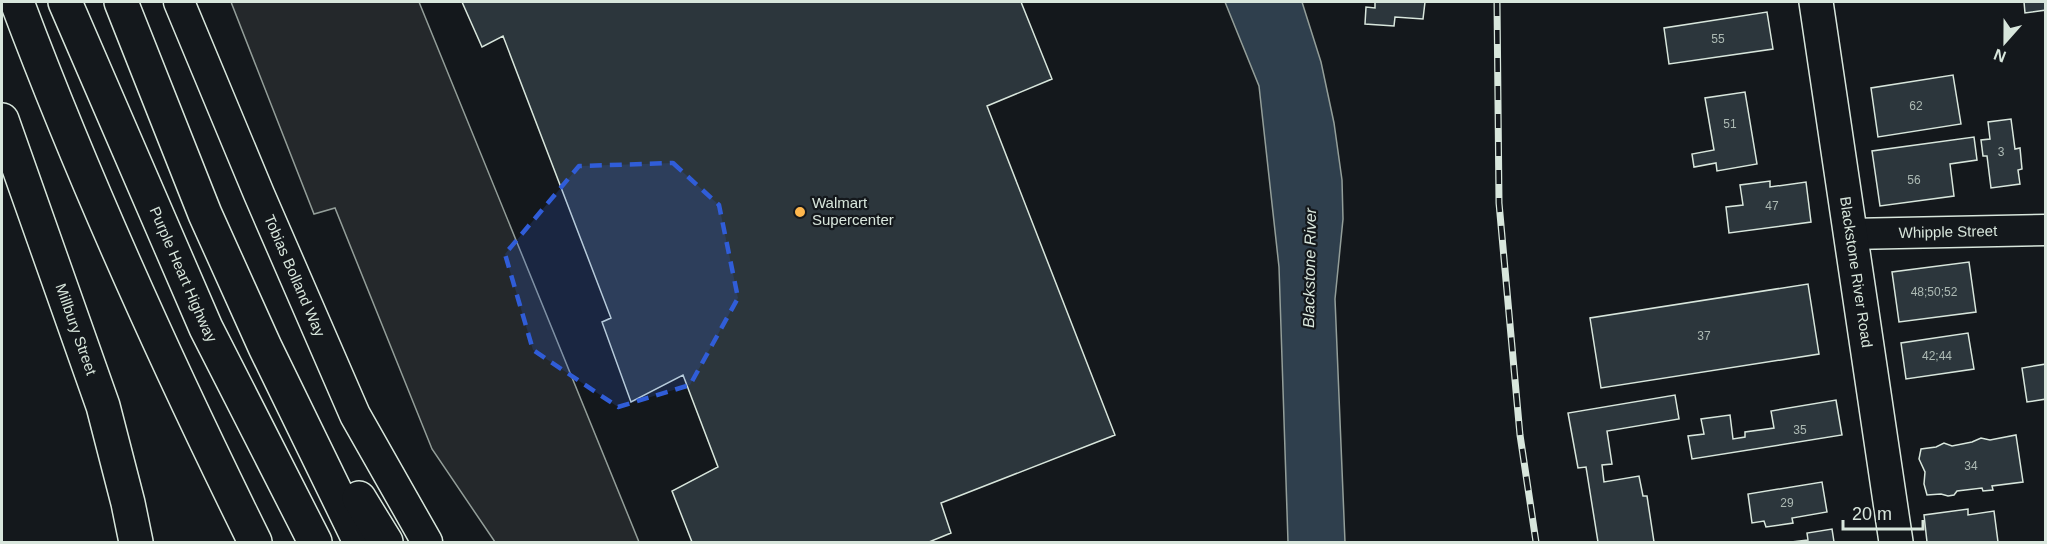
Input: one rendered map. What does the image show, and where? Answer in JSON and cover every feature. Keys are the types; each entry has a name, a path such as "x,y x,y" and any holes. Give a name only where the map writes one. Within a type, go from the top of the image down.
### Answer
{"main road":[{"path":"17,2 65,125 139,295 255,543"},
{"name":"Purple Heart Highway","path":"65,2 206,328 315,543"},
{"path":"121,2 205,214 265,347 360,543"},
{"name":"Blackstone River Road","path":"1816,2 1896,543"},
{"name":"Millbury Street","path":"3,126 103,406 136,543"},
{"path":"265,347 386,543"}],"street":[{"name":"Tobias Bolland Way","path":"179,2 254,184 355,415 427,543"},
{"name":"Whipple Street","path":"1850,234 2046,230"}],"highlighted area":[{"path":"673,163 719,205 738,298 690,385 618,407 533,350 505,254 579,166"}],"shaded area":[{"path":"231,2 419,2 639,542 495,542 432,449 335,208 314,214"}],"water":[{"name":"Blackstone River","path":"1225,2 1302,2 1321,62 1334,123 1342,180 1343,219 1335,299 1345,542 1288,542 1279,267 1259,86"}],"building":[{"name":"Walmart Supercenter","path":"462,2 1021,2 1052,79 987,106 1115,435 941,503 951,533 929,542 692,542 672,491 718,467 683,375 631,402 602,322 611,318 503,36 482,47"},
{"path":"1375,2 1425,2 1423,19 1395,17 1394,26 1365,24 1366,7 1375,8"},
{"path":"2024,2 2046,2 2046,10 2025,13"},
{"path":"1767,12 1773,49 1669,64 1664,28"},
{"path":"1953,75 1961,124 1878,137 1871,88"},
{"path":"1745,92 1757,164 1717,171 1716,163 1694,167 1692,154 1714,150 1705,98"},
{"path":"2011,119 2015,149 2020,148 2022,169 2018,170 2020,184 1991,188 1987,156 1983,156 1981,140 1990,139 1988,122"},
{"path":"1974,137 1977,160 1950,164 1954,196 1880,206 1872,151"},
{"path":"1770,181 1770,187 1806,182 1811,222 1729,233 1726,207 1743,205 1740,185"},
{"path":"1969,262 1976,312 1899,322 1892,272"},
{"path":"1808,284 1819,354 1601,388 1590,318"},
{"path":"1968,333 1974,369 1906,379 1901,343"},
{"path":"2046,364 2046,399 2027,402 2022,368"},
{"path":"1675,395 1679,419 1607,431 1612,464 1602,465 1604,482 1639,476 1643,496 1647,496 1654,542 1598,542 1586,467 1578,468 1568,413"},
{"path":"1836,400 1842,435 1692,459 1688,436 1704,434 1701,419 1730,415 1733,439 1745,437 1745,432 1774,428 1771,411"},
{"path":"2016,435 2023,482 1992,486 1993,490 1983,491 1982,488 1957,491 1954,495 1948,496 1927,495 1924,484 1925,472 1919,459 1921,449 1936,447 1944,443 1952,446 1981,438 1990,440"},
{"path":"1822,482 1827,512 1792,518 1793,523 1766,527 1764,521 1752,523 1748,494"},
{"path":"1968,509 1968,515 1994,511 1998,542 1927,542 1924,515"},
{"path":"1832,529 1834,542 1791,542 1808,540 1807,533"}],"railway":[{"path":"1497,2 1499,203 1520,435 1536,542"}],"place":[{"name":"Walmart Supercenter","path":"800,212"}]}
